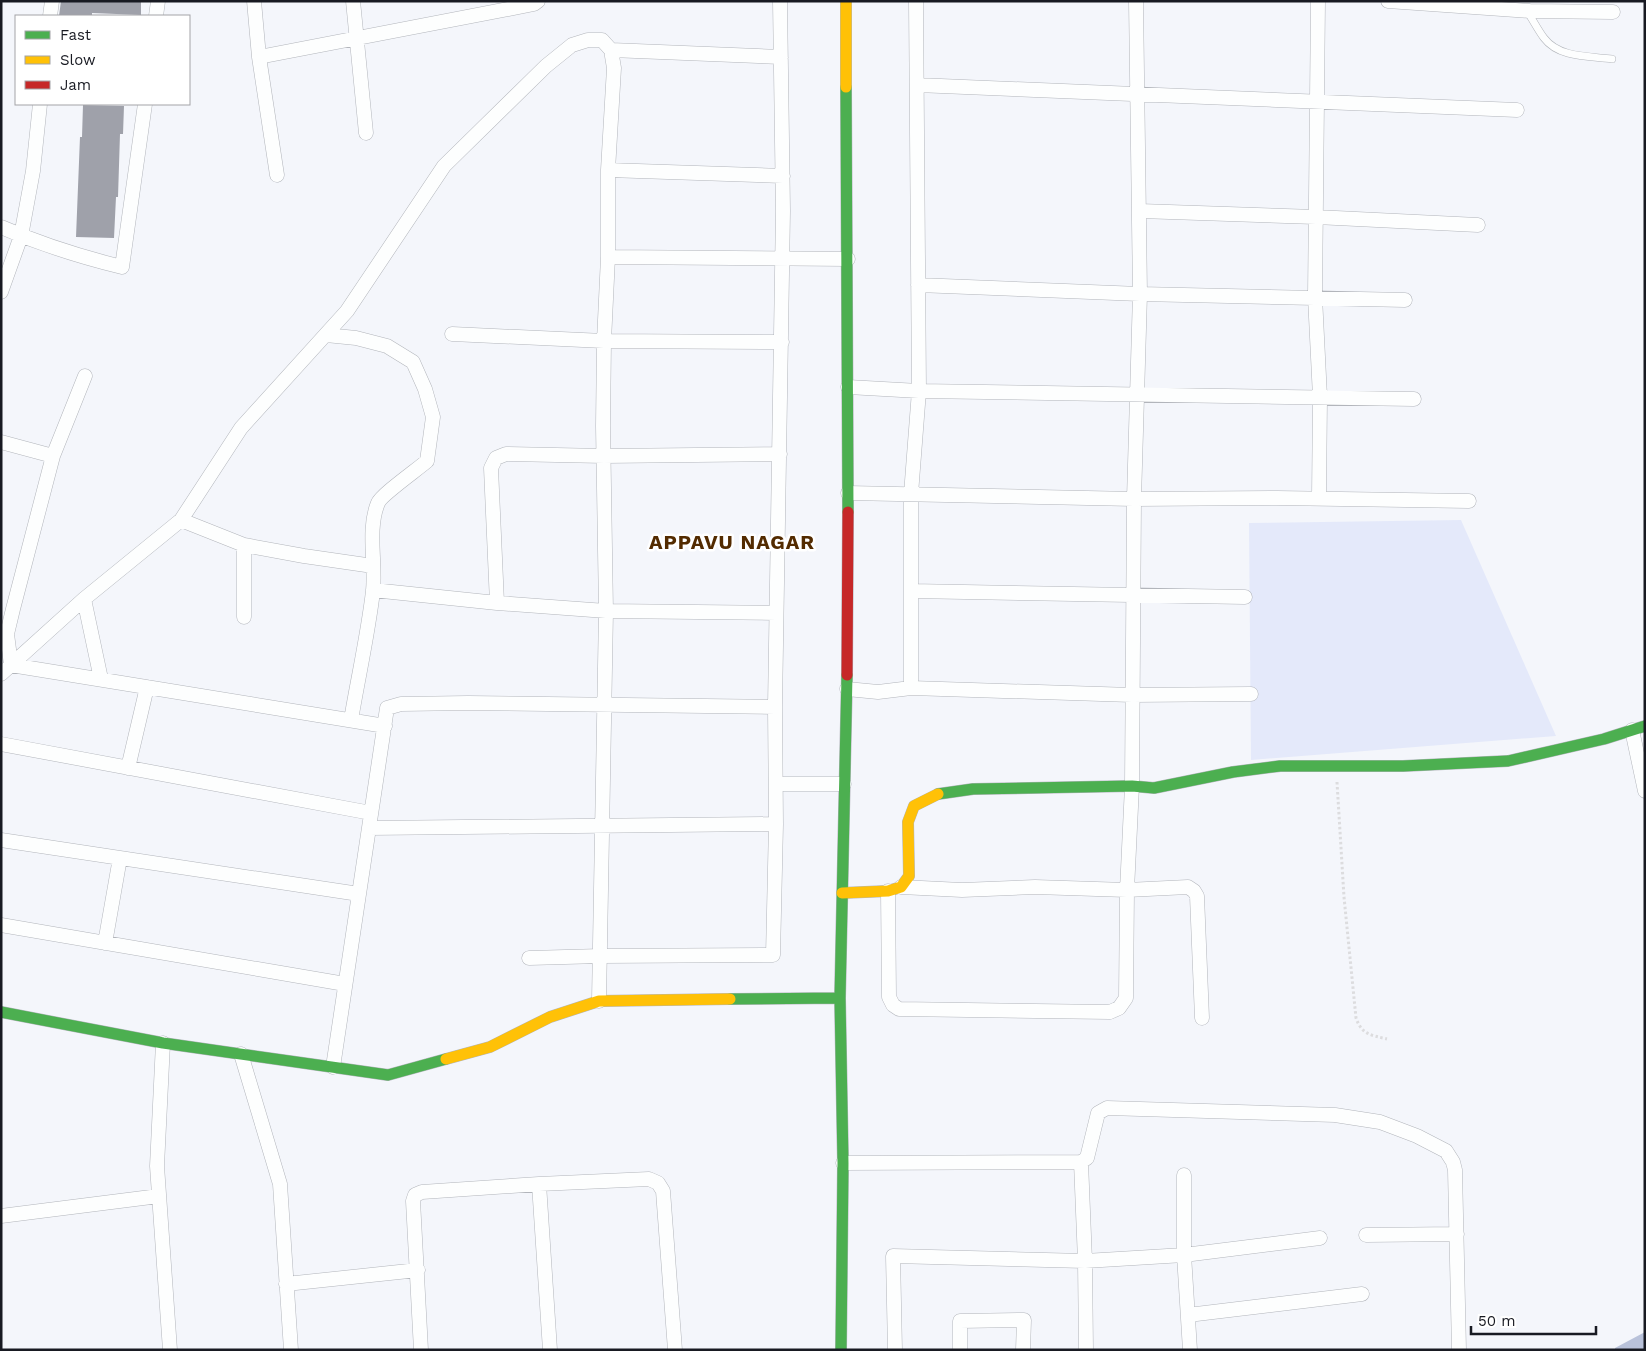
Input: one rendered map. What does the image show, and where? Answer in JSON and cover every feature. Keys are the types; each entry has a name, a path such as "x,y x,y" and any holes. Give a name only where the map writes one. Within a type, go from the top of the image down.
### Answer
{"street":[{"path":"50,15 52,1"},
{"path":"156,15 158,1"},
{"path":"254,1 259,57 277,175"},
{"path":"353,1 366,132"},
{"path":"259,57 534,4 538,1"},
{"path":"529,958 773,955 776,824 776,613 783,258 780,1"},
{"path":"841,1350 843,1163 840,998 847,689 848,493 846,1"},
{"path":"910,688 911,494 919,391 916,1"},
{"path":"888,891 890,997 893,1005 899,1008 1110,1012 1119,1008 1126,998 1132,786 1134,499 1140,294 1136,1"},
{"path":"1318,1 1316,297 1320,397 1319,498"},
{"path":"1388,1 1462,4 1527,10 1613,12"},
{"path":"6,669 84,599 181,520 241,428 347,311 444,166 546,66 572,45 588,40 602,40 611,50 614,68 608,170 608,257 604,341 606,611 599,1001"},
{"path":"611,50 781,56"},
{"path":"917,85 1138,95 1316,100 1517,110"},
{"path":"1,292 21,236 33,171 40,105"},
{"path":"1,227 21,236 98,261 122,266 145,105"},
{"path":"608,170 783,176"},
{"path":"1140,211 1478,225"},
{"path":"608,257 848,258"},
{"path":"918,285 1140,294 1405,300"},
{"path":"326,334 356,338 387,346 413,362 425,389 433,417 427,461 384,495 378,502 374,520 373,590 350,720"},
{"path":"452,334 604,341 782,342"},
{"path":"6,669 7,634 53,456 85,376"},
{"path":"848,387 919,391 1414,399"},
{"path":"1,442 53,456"},
{"path":"496,603 491,468 496,458 506,454 604,456 780,454"},
{"path":"848,493 1134,499 1319,498 1469,501"},
{"path":"181,520 244,545 373,566"},
{"path":"244,545 244,617"},
{"path":"373,590 496,603 606,611 776,613"},
{"path":"911,590 1245,597"},
{"path":"84,599 101,680"},
{"path":"6,669 101,680 385,726"},
{"path":"128,768 147,687"},
{"path":"847,689 878,692 910,688 1132,695 1251,694"},
{"path":"333,1067 385,726 386,708 401,704 604,704 775,707"},
{"path":"902,888 909,876 908,822 914,806 936,794 973,789 1132,786 1154,788 1233,772 1280,766 1403,766 1508,761 1567,749 1638,728 1645,791"},
{"path":"1,744 371,813"},
{"path":"776,784 844,784"},
{"path":"369,828 776,824"},
{"path":"1,840 359,894"},
{"path":"105,943 120,858"},
{"path":"842,893 888,891 902,888 1128,890 1188,887 1197,896 1202,1018"},
{"path":"1,926 345,984"},
{"path":"1,1012 163,1043 388,1075 490,1047 550,1017 599,1001 840,998"},
{"path":"163,1043 157,1166 170,1350"},
{"path":"241,1054 280,1184 291,1350"},
{"path":"843,1163 1081,1162 1087,1158 1098,1112 1107,1108 1335,1116 1380,1122 1417,1136 1446,1151 1453,1162 1459,1350"},
{"path":"1081,1162 1086,1350"},
{"path":"1184,1176 1184,1255 1190,1350"},
{"path":"421,1350 413,1201 415,1195 422,1192 649,1179 658,1183 663,1191 675,1350"},
{"path":"539,1184 550,1350"},
{"path":"1,1216 159,1196"},
{"path":"1366,1235 1456,1234"},
{"path":"895,1350 892,1256 1085,1261 1184,1255 1320,1238"},
{"path":"286,1284 418,1270"},
{"path":"1188,1315 1362,1294"},
{"path":"960,1350 960,1321 1024,1320 1024,1350"}],"lane":[{"path":"1527,10 1545,40 1554,47 1569,54 1612,59"}],"path":[{"path":"1336,766 1344,897 1356,1018 1359,1027 1368,1035 1387,1039"}],"shaded area":[{"path":"1461,520 1556,736 1251,760 1249,523"},
{"path":"1645,1332 1645,1350 1615,1350 1615,1348"}],"building":[{"path":"61,1 141,1 141,15 92,13 92,15 59,15"},
{"path":"83,105 124,106 123,134 120,134 118,197 116,197 114,238 76,237"}],"traffic: fast":[{"path":"846,87 848,512"},
{"path":"841,1350 843,1163 840,998 847,675"},
{"path":"938,794 973,789 1132,786 1154,788 1233,772 1280,766 1403,766 1508,761 1604,739 1645,726"},
{"path":"730,999 840,998"},
{"path":"1,1012 163,1043 388,1075 446,1059"}],"traffic: slow":[{"path":"846,1 846,87"},
{"path":"842,893 888,891 901,887 909,876 908,822 914,806 938,794"},
{"path":"446,1059 490,1047 550,1017 599,1001 730,999"}],"traffic: jam":[{"path":"847,675 848,512"}],"district":[{"name":"APPAVU NAGAR","path":"732,542"}]}
